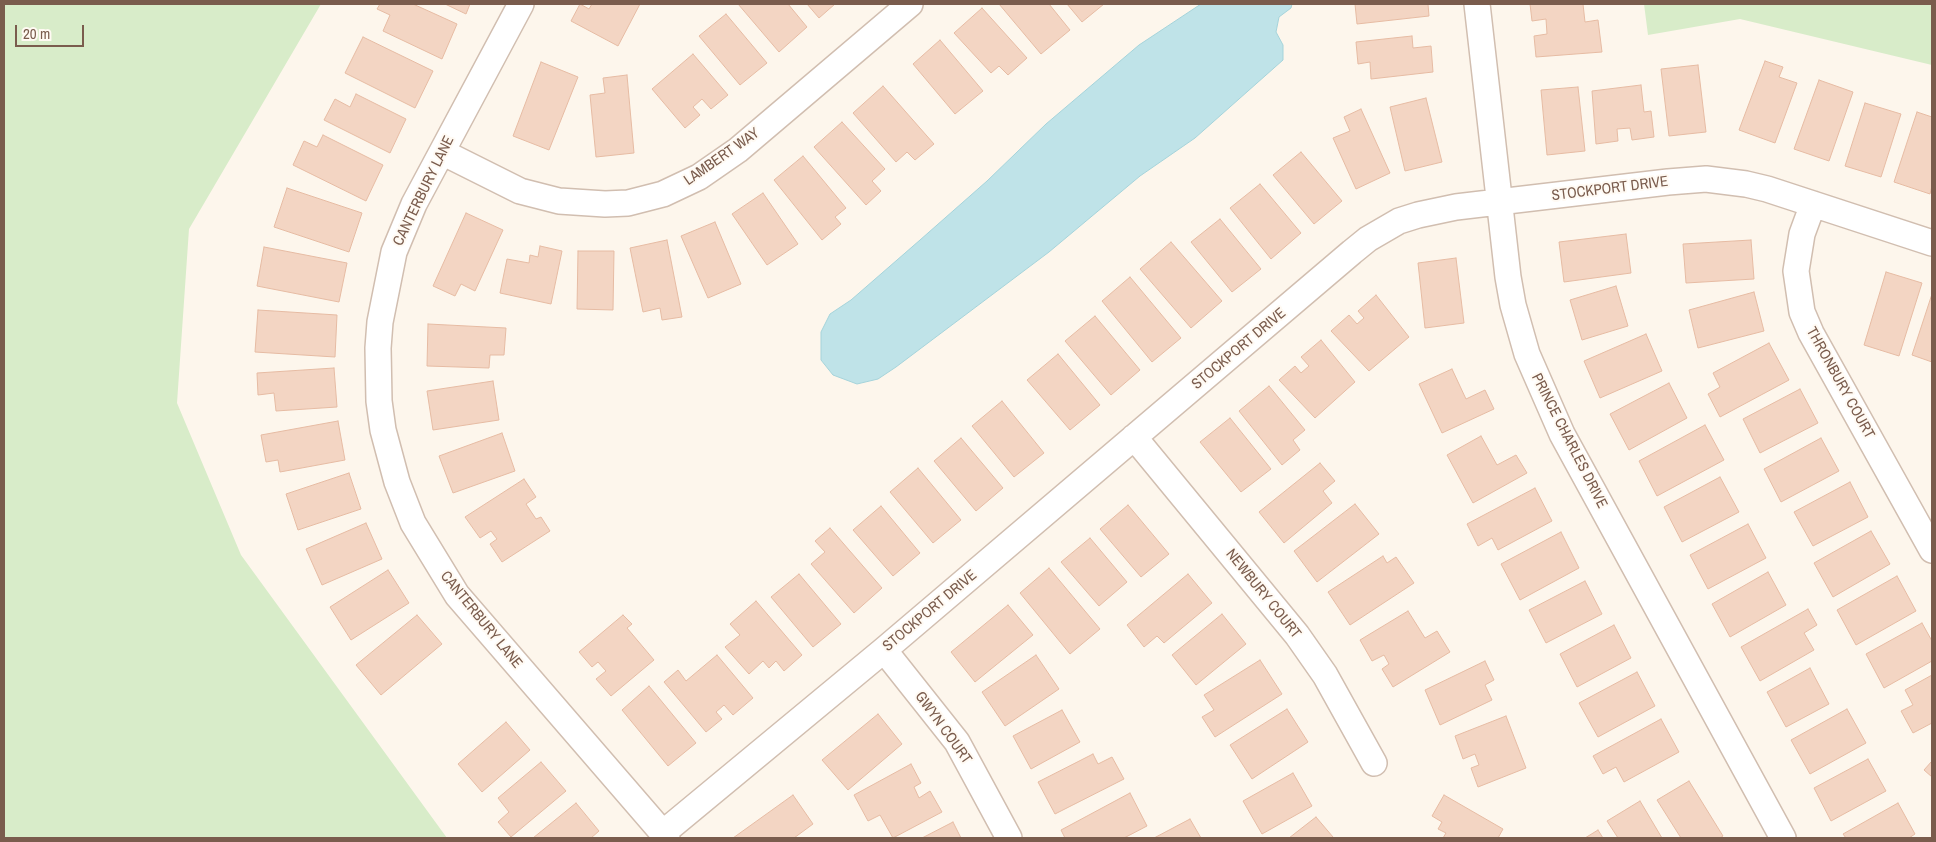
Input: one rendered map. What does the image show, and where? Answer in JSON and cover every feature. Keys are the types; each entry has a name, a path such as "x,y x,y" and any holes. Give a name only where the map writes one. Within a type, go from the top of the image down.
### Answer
{"street":[{"name":"CANTERBURY LANE","path":"521,4 414,204 394,252 380,322 379,400 388,454 413,523 457,595 665,836"},
{"name":"LAMBERT WAY","path":"442,152 520,191 559,201 605,204 628,202 663,194 699,177 738,150 910,4"},
{"name":"PRINCE CHARLES DRIVE","path":"1477,4 1513,305 1527,354 1562,434 1783,838"},
{"name":"STOCKPORT DRIVE","path":"665,836 1368,239 1399,221 1418,214 1668,182 1706,179 1746,184 1932,243"},
{"name":"THRONBURY COURT","path":"1812,204 1802,234 1796,261 1797,291 1802,312 1811,333 1932,550"},
{"name":"NEWBURY COURT","path":"1134,437 1302,642 1325,674 1374,763"},
{"name":"GWYN COURT","path":"884,650 957,742 1009,838"}],"green space":[{"path":"4,4 321,4 189,229 177,403 241,555 447,838 4,838"},
{"path":"1644,4 1932,4 1932,65 1740,19 1648,35"}],"water":[{"path":"1201,4 1292,4 1291,8 1279,17 1276,32 1283,45 1283,60 1195,138 1140,176 1049,252 896,367 878,379 857,384 833,375 821,360 821,332 830,314 851,300 920,240 987,181 1046,124 1139,45"}],"building":[{"path":"380,4 413,4 457,24 442,59 383,31 390,15 377,9"},
{"path":"445,4 470,4 466,14"},
{"path":"580,4 589,9 592,4 640,4 618,46 571,21"},
{"path":"738,4 788,4 807,27 779,52"},
{"path":"807,4 835,4 819,18"},
{"path":"999,4 1049,4 1070,30 1041,54"},
{"path":"1067,4 1104,4 1082,22"},
{"path":"1355,4 1428,4 1429,16 1357,24"},
{"path":"1530,4 1583,4 1585,22 1598,20 1602,52 1536,57 1534,36 1547,34 1546,19 1532,21"},
{"path":"982,8 1027,58 1008,75 999,66 991,73 954,33"},
{"path":"726,14 767,63 740,85 699,36"},
{"path":"1412,36 1413,48 1431,46 1433,72 1371,79 1370,62 1358,64 1356,42"},
{"path":"363,37 433,71 415,108 345,73"},
{"path":"940,40 983,91 955,114 913,64"},
{"path":"693,54 728,95 711,109 702,99 693,107 700,115 685,128 652,89"},
{"path":"1765,61 1783,67 1779,77 1797,83 1775,143 1739,130"},
{"path":"541,62 578,77 549,150 513,136"},
{"path":"1698,65 1706,132 1669,136 1661,69"},
{"path":"627,75 634,153 596,157 590,95 605,93 603,78"},
{"path":"1819,80 1853,92 1829,161 1794,149"},
{"path":"1641,85 1644,112 1651,111 1654,137 1632,140 1630,128 1617,129 1618,141 1596,144 1592,91"},
{"path":"883,86 934,144 915,160 907,152 896,162 853,113"},
{"path":"1578,87 1585,151 1547,155 1541,90"},
{"path":"356,94 406,119 390,153 324,120 335,99 350,107"},
{"path":"1426,98 1442,162 1405,171 1390,107"},
{"path":"1865,103 1901,114 1881,177 1845,166"},
{"path":"1361,109 1390,173 1356,189 1333,138 1350,131 1344,117"},
{"path":"1917,112 1932,117 1932,186 1930,194 1894,182"},
{"path":"842,122 885,169 872,181 881,191 866,205 814,147"},
{"path":"323,135 383,165 366,201 293,165 304,141 317,147"},
{"path":"1301,152 1342,201 1314,224 1273,175"},
{"path":"803,156 846,208 835,217 841,224 822,240 774,180"},
{"path":"1260,184 1301,233 1271,259 1230,208"},
{"path":"287,188 362,213 349,252 274,227"},
{"path":"763,193 798,244 767,265 732,214"},
{"path":"466,213 503,230 475,291 461,284 455,296 433,286"},
{"path":"1220,219 1261,269 1232,292 1191,242"},
{"path":"715,222 741,284 708,298 681,236"},
{"path":"1626,234 1631,273 1564,282 1559,242"},
{"path":"667,240 682,317 662,320 660,308 643,312 630,248"},
{"path":"1751,240 1754,279 1686,283 1683,244"},
{"path":"1171,242 1222,301 1191,328 1140,269"},
{"path":"540,246 562,251 551,304 500,293 507,259 529,263 530,255 538,257"},
{"path":"264,247 347,263 339,302 257,286"},
{"path":"578,251 614,251 613,310 577,309"},
{"path":"1456,258 1464,323 1425,328 1418,263"},
{"path":"1886,272 1922,283 1899,356 1864,345"},
{"path":"1130,277 1181,338 1152,362 1102,301"},
{"path":"1616,286 1628,326 1582,340 1570,300"},
{"path":"1754,292 1764,331 1698,348 1689,310"},
{"path":"1932,294 1932,362 1912,355"},
{"path":"1376,295 1409,337 1369,371 1331,331 1349,315 1357,324 1364,318 1358,311"},
{"path":"258,310 337,315 335,357 255,352"},
{"path":"1095,316 1140,370 1111,395 1065,341"},
{"path":"428,324 506,328 504,355 490,355 489,368 427,366"},
{"path":"1646,334 1662,371 1600,398 1584,361"},
{"path":"1321,340 1355,382 1315,418 1279,380 1295,366 1301,373 1309,366 1301,357"},
{"path":"1769,343 1789,380 1720,417 1708,394 1720,387 1713,373"},
{"path":"1058,354 1100,405 1070,430 1027,380"},
{"path":"334,368 337,407 276,411 274,393 258,395 257,373"},
{"path":"1452,369 1466,399 1485,390 1494,409 1442,433 1419,384"},
{"path":"493,381 499,420 433,430 427,391"},
{"path":"1669,383 1687,418 1629,450 1610,414"},
{"path":"1269,386 1305,430 1293,440 1300,450 1282,465 1239,411"},
{"path":"1800,389 1818,423 1760,453 1743,419"},
{"path":"1002,401 1044,453 1014,477 972,426"},
{"path":"1230,418 1271,469 1241,492 1200,442"},
{"path":"338,421 345,460 280,472 278,460 266,462 261,435"},
{"path":"1705,425 1724,460 1657,496 1639,461"},
{"path":"502,433 515,471 453,493 439,456"},
{"path":"1481,436 1497,465 1516,455 1527,473 1473,503 1447,455"},
{"path":"961,438 1003,488 976,511 934,461"},
{"path":"1821,438 1839,471 1781,502 1764,469"},
{"path":"1320,463 1335,481 1323,491 1332,503 1284,543 1259,512"},
{"path":"918,468 961,520 933,543 890,492"},
{"path":"349,473 361,509 298,530 286,494"},
{"path":"1720,477 1739,512 1682,542 1664,507"},
{"path":"524,479 536,497 526,504 536,519 541,517 550,531 502,562 490,544 497,539 491,531 480,538 465,517"},
{"path":"1850,482 1868,517 1813,546 1794,512"},
{"path":"1535,488 1552,521 1498,550 1492,538 1478,546 1467,524"},
{"path":"1355,504 1379,534 1317,582 1294,551"},
{"path":"1128,505 1169,554 1141,577 1100,529"},
{"path":"881,506 920,553 893,576 853,530"},
{"path":"366,523 382,559 322,585 306,549"},
{"path":"1748,524 1766,558 1708,589 1690,555"},
{"path":"830,528 882,588 854,613 811,564 825,552 815,541"},
{"path":"1871,531 1890,564 1833,597 1814,563"},
{"path":"1561,532 1579,568 1520,600 1501,564"},
{"path":"1090,538 1127,582 1099,606 1061,562"},
{"path":"1383,556 1387,563 1396,557 1414,583 1350,625 1328,592"},
{"path":"1049,568 1100,629 1070,654 1020,593"},
{"path":"388,570 409,603 351,640 330,607"},
{"path":"1768,572 1786,605 1730,637 1712,604"},
{"path":"799,574 841,624 813,647 771,597"},
{"path":"1188,574 1212,603 1164,643 1157,636 1144,647 1127,625"},
{"path":"1897,576 1916,611 1856,645 1837,610"},
{"path":"1585,581 1602,614 1546,643 1529,610"},
{"path":"756,601 802,655 784,671 776,661 769,668 763,661 749,674 725,647 740,635 730,624"},
{"path":"1008,605 1033,635 975,682 951,652"},
{"path":"1808,609 1817,625 1804,633 1814,650 1760,681 1741,647"},
{"path":"1408,611 1425,638 1437,631 1450,652 1393,687 1382,669 1389,664 1384,655 1372,661 1360,640"},
{"path":"1222,614 1246,644 1196,685 1172,655"},
{"path":"417,615 442,644 381,695 356,665"},
{"path":"623,615 632,624 627,628 654,660 611,696 596,679 606,671 598,662 592,667 579,652"},
{"path":"1922,623 1932,641 1932,661 1884,688 1866,654"},
{"path":"1614,625 1631,658 1577,687 1560,654"},
{"path":"717,655 753,698 733,715 724,705 716,712 722,719 706,732 664,682 678,670 686,681"},
{"path":"1036,655 1059,689 1005,726 982,692"},
{"path":"1260,660 1282,694 1215,737 1202,717 1214,710 1204,695"},
{"path":"1485,661 1494,680 1485,685 1492,700 1440,725 1425,690"},
{"path":"1810,668 1829,704 1786,727 1767,692"},
{"path":"1637,672 1655,706 1598,737 1579,703"},
{"path":"1932,675 1932,723 1913,733 1901,711 1913,705 1905,690"},
{"path":"649,686 696,743 668,766 622,710"},
{"path":"1287,709 1308,742 1252,779 1230,745"},
{"path":"1847,709 1866,743 1810,774 1791,740"},
{"path":"1062,710 1080,742 1031,769 1013,736"},
{"path":"878,714 902,744 848,790 822,760"},
{"path":"1506,716 1526,768 1478,787 1471,768 1479,765 1475,754 1463,759 1455,736"},
{"path":"1661,719 1679,752 1624,782 1616,767 1603,774 1593,756"},
{"path":"506,722 530,750 482,792 458,764"},
{"path":"1093,754 1098,764 1112,757 1124,779 1055,814 1038,782"},
{"path":"1868,759 1886,791 1831,821 1814,788"},
{"path":"1932,761 1932,777 1924,770"},
{"path":"541,762 566,791 511,837 498,822 509,812 498,798"},
{"path":"911,764 921,783 914,787 919,798 930,791 942,812 893,838 880,815 868,821 854,795"},
{"path":"1293,773 1312,806 1262,834 1243,801"},
{"path":"1689,781 1723,836 1720,838 1681,838 1657,800"},
{"path":"1130,793 1147,826 1124,838 1065,838 1061,830"},
{"path":"793,795 813,824 794,838 733,838"},
{"path":"1444,795 1503,829 1498,838 1443,838 1446,833 1438,829 1442,822 1432,816"},
{"path":"1640,801 1662,838 1618,838 1607,821"},
{"path":"576,803 599,831 591,838 533,838"},
{"path":"1898,803 1915,834 1909,838 1846,838 1843,834"},
{"path":"1316,817 1333,837 1289,838"},
{"path":"1190,819 1201,838 1154,838"},
{"path":"953,822 961,838 922,838"},
{"path":"1598,830 1603,838 1585,838"}]}
